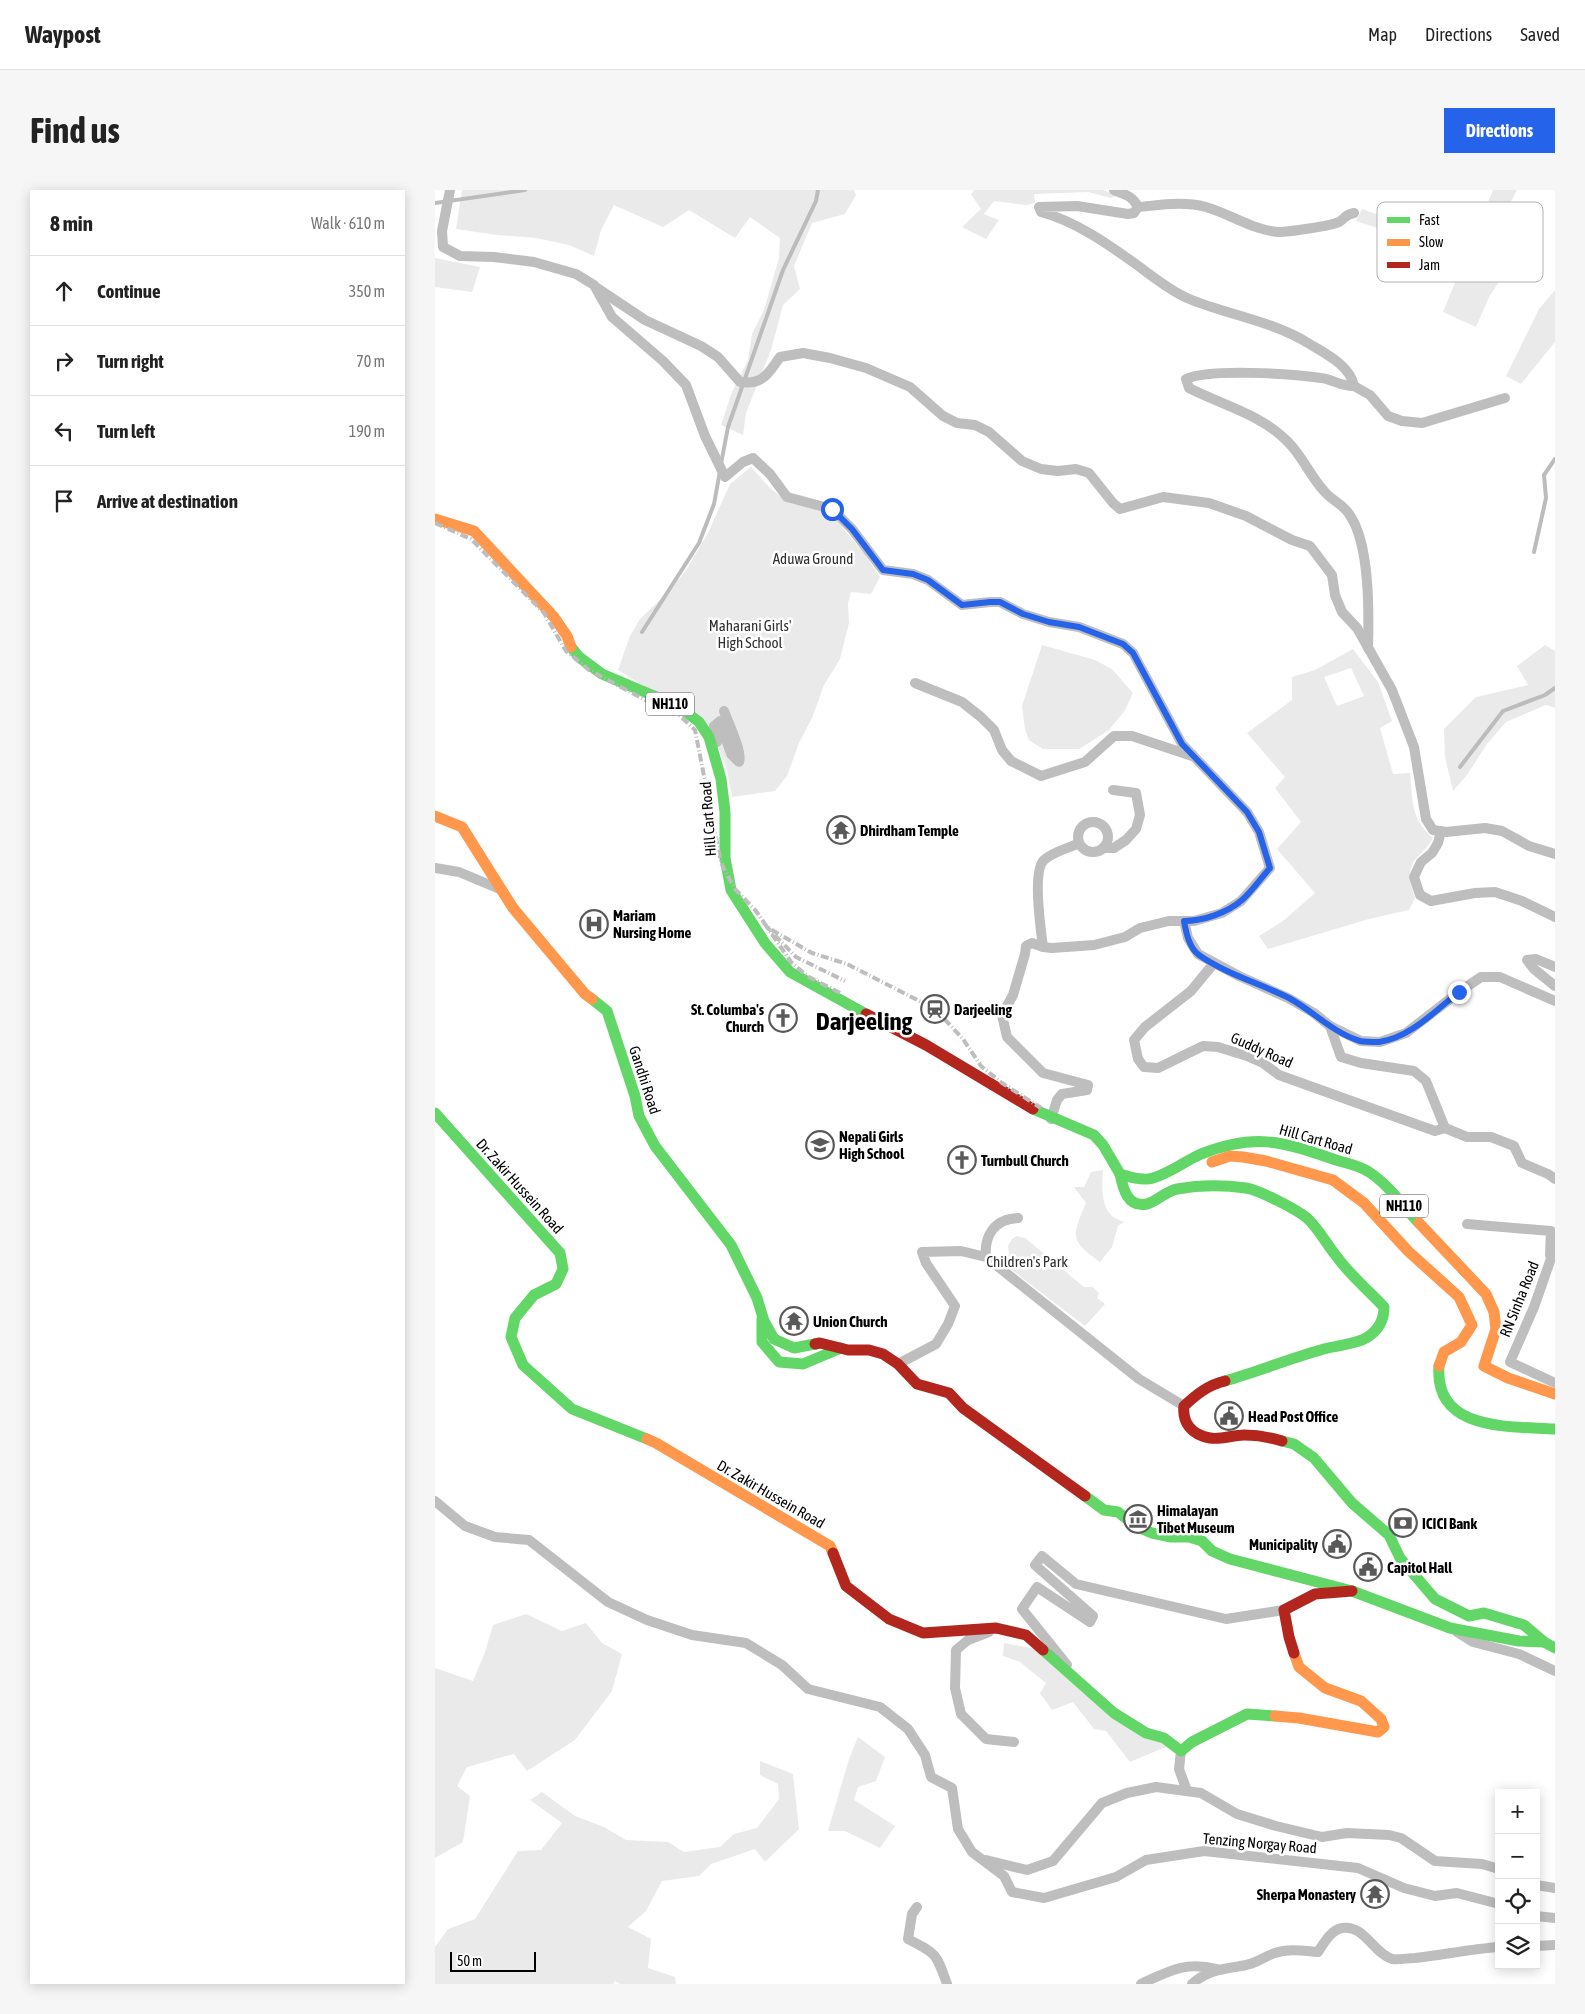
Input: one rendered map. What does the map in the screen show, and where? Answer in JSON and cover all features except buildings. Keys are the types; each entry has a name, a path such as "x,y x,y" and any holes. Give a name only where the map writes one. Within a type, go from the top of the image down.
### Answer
{"main road":[{"name":"Hill Cart Road","path":"435,519 474,530 554,616 567,636 571,648 579,657 602,674 654,696 686,712 699,722 709,737 721,779 725,812 725,858 731,890 765,943 791,972 809,984 926,1045 1005,1094 1051,1119"},
{"name":"Gandhi Road","path":"435,816 462,827 513,908 585,994 607,1012 635,1096 639,1116 655,1146 731,1245 757,1298 762,1315 774,1339 794,1348 820,1343 844,1349 869,1350 883,1354 897,1364 917,1384 949,1393 963,1408 1104,1510 1117,1512 1137,1527 1152,1533 1171,1537 1189,1537 1202,1541 1212,1551 1230,1559 1352,1591 1450,1628 1519,1641 1544,1642"},
{"name":"Dr. Zakir Hussein Road","path":"435,1113 560,1253 563,1270 557,1284 534,1295 515,1318 511,1336 523,1365 572,1409 656,1443 831,1546 846,1586 889,1619 923,1633 996,1628 1026,1635 1114,1713 1146,1733 1164,1738 1181,1752"},
{"name":"NH110","path":"1051,1119 1080,1128 1094,1135 1103,1145 1120,1174"},
{"name":"Hill Cart Road","path":"1120,1174 1142,1178 1159,1176 1192,1158 1221,1146 1249,1141 1272,1141 1368,1170 1386,1186 1486,1294 1494,1312 1495,1329 1485,1366 1508,1378 1555,1394"},
{"path":"1159,1176 1174,1178 1230,1156 1266,1161 1333,1180 1364,1203 1408,1251 1459,1298 1466,1309 1472,1325 1467,1336 1457,1347 1444,1352 1439,1363 1443,1396 1449,1406 1460,1415 1483,1421 1555,1430"},
{"path":"1120,1174 1126,1196 1133,1202 1142,1204 1153,1202 1163,1194 1176,1189 1225,1186 1248,1188 1282,1203 1307,1218 1327,1242 1337,1258 1368,1288 1384,1308 1384,1318 1380,1326 1365,1339 1327,1348 1260,1371 1213,1384 1198,1393 1184,1406 1183,1416 1191,1430 1211,1438 1243,1434 1265,1436 1294,1444 1314,1458 1352,1503 1389,1535 1399,1558 1435,1599 1469,1616 1484,1613 1524,1624 1544,1642 1555,1648"},
{"path":"762,1315 762,1342 779,1362 803,1364 819,1356 844,1349"},
{"path":"1181,1752 1192,1742 1247,1714 1299,1718 1378,1732 1384,1727 1381,1719 1361,1701 1325,1688 1299,1667 1289,1637 1284,1610 1315,1594 1352,1591"}],"street":[{"path":"449,190 442,231 443,247 460,256 494,257 534,262 576,274 621,306 645,320 701,346 718,357 740,382 752,384 767,375 780,358 803,353 866,368 910,387 943,416 957,423 975,425 989,432 1022,461 1041,469 1057,471 1077,469 1089,473 1120,509 1163,497 1209,503 1246,516 1292,540 1310,546 1332,575 1335,595 1342,612 1357,628 1392,690 1414,747 1426,819 1433,830 1485,828 1502,831 1529,846 1555,854"},
{"path":"1114,190 1131,197 1138,207"},
{"path":"1138,207 1180,203 1207,208 1277,232 1339,222 1346,214 1354,213"},
{"path":"1138,207 1134,213 1128,214 1077,206 1039,207 1041,212 1057,217 1114,248 1157,280 1187,298 1271,324 1296,336 1341,366 1352,378 1354,386"},
{"path":"594,285 612,316 663,360 686,385 705,436 725,477 743,462 753,458 769,474 787,497 832,509 857,535 883,570 913,574 928,580 962,605 1000,602 1023,614 1049,622 1079,627 1123,644 1133,653 1182,744 1247,812 1259,832 1270,868 1241,901 1222,912 1189,921 1169,921 1140,928 1125,937 1094,945 1052,948 1032,943 1026,946 1013,995 1003,1015 1007,1037 1043,1073 1088,1085 1087,1090 1062,1094 1057,1100 1051,1119"},
{"path":"1368,648 1369,612 1365,568 1360,542 1349,512 1324,492 1302,458 1287,441 1245,412 1189,388 1187,379 1194,376 1233,372 1322,378 1347,386 1354,386 1370,395 1388,416 1402,421 1422,423 1505,398"},
{"path":"915,683 962,702 994,730 1001,750 1011,761 1041,776 1085,762 1114,736 1132,736 1193,757"},
{"path":"724,711 741,758 739,762 731,754 720,721 714,726 726,780 725,812"},
{"path":"1103,848 1108,840 1106,830 1100,823 1091,822 1082,826 1078,834 1079,843 1085,850 1095,852 1103,848 1114,848 1126,840 1135,829 1141,815 1136,793 1113,790"},
{"path":"1441,831 1438,843 1432,853 1421,862 1414,878 1420,895 1431,901 1475,893 1495,892 1522,901 1555,918"},
{"path":"1043,947 1038,912 1040,865 1045,859 1079,843"},
{"path":"435,868 459,872 501,890"},
{"path":"1189,921 1188,938 1198,954 1289,998 1314,1012 1330,1026 1361,1041 1380,1042 1406,1033 1459,992 1481,978 1500,976 1555,1001"},
{"path":"1555,967 1536,959 1527,960 1534,969 1555,986"},
{"name":"Guddy Road","path":"1214,963 1191,991 1145,1028 1134,1040 1138,1059 1144,1067 1158,1068 1203,1046 1218,1047 1263,1063 1279,1075 1435,1131 1445,1128"},
{"path":"1330,1026 1341,1057 1361,1063 1414,1071 1426,1080 1445,1128 1467,1137 1491,1137 1514,1146 1522,1163 1555,1179"},
{"path":"986,1258 986,1238 991,1230 1009,1219 1018,1218"},
{"path":"1467,1224 1551,1231 1549,1266"},
{"name":"RN Sinha Road","path":"1555,1247 1511,1362 1555,1383"},
{"path":"897,1364 936,1344 948,1324 955,1306 926,1263 922,1252 961,1251 986,1258 1139,1379 1184,1406"},
{"name":"Tenzing Norgay Road","path":"435,1501 465,1526 495,1537 529,1540 608,1602 647,1620 692,1635 746,1643 782,1665 808,1689 880,1707 908,1729 925,1755 931,1777 952,1788 958,1829 972,1852 1004,1876 1012,1892 1044,1898 1116,1877 1146,1860 1204,1851 1358,1868 1404,1888 1435,1896 1457,1893 1495,1903"},
{"path":"1084,1687 1022,1609 1037,1587 1090,1622 1093,1616 1035,1565 1042,1556 1076,1584 1226,1619 1284,1610"},
{"path":"996,1628 968,1640 956,1650 955,1688 961,1714 986,1739 1014,1742"},
{"path":"1450,1628 1473,1642 1519,1654 1555,1671"},
{"path":"1544,1642 1555,1653"},
{"path":"1181,1752 1179,1769 1187,1791"},
{"path":"980,1858 1027,1870 1053,1861 1102,1803 1127,1793 1156,1786 1201,1793 1237,1814 1276,1826 1323,1837 1347,1833 1389,1835 1401,1838 1435,1861 1482,1864 1495,1868"},
{"path":"1540,1886 1555,1888"},
{"path":"917,1907 912,1914 908,1939 932,1952 937,1958 947,1984"},
{"path":"1540,1916 1555,1918"},
{"path":"1192,1984 1217,1969 1247,1965 1274,1953 1287,1950 1318,1952 1328,1936 1341,1928 1352,1929 1362,1933 1379,1953 1393,1959 1438,1956 1495,1948"},
{"path":"1540,1946 1555,1945"},
{"path":"1141,1984 1157,1976 1189,1965 1203,1965 1217,1969"}],"green space":[{"path":"462,190 854,190 856,195 845,214 812,223 794,266 800,289 783,305 771,350 746,413 743,435 721,425 732,392 748,360 752,334 764,310 779,258 780,238 750,217 735,238 689,210 663,227 614,205 601,230 594,256 569,245 536,238 456,229"},
{"path":"974,190 1103,190 1119,195 1111,198 1088,192 1034,194 1035,203 1027,205 994,201 984,214 999,220 986,239 962,227 981,209 971,194"},
{"path":"1493,190 1517,190 1511,202 1488,202"},
{"path":"1362,209 1377,214 1377,228 1356,221"},
{"path":"435,258 480,267 472,292 435,287"},
{"path":"1455,282 1499,282 1489,297 1476,327 1443,312"},
{"path":"1555,290 1555,342 1521,384 1506,376 1539,309"},
{"name":"Maharani Girls' High School","path":"751,467 770,488 786,501 830,513 864,553 880,577 871,594 851,592 848,603 849,623 840,659 824,685 787,776 775,791 732,797 726,766 709,726 618,670 630,636 640,619 667,593 685,572 708,533 730,484"},
{"path":"1042,645 1095,660 1112,669 1133,693 1125,710 1109,730 1079,749 1043,749 1029,740 1025,730 1022,706"},
{"path":"1545,645 1555,651 1555,708 1546,705 1506,722 1487,744 1467,775 1453,791 1445,757 1444,729 1476,697 1528,685 1517,666"},
{"path":"1353,649 1378,682 1392,721 1380,728 1393,774 1410,773 1416,816 1420,824 1433,838 1412,864 1410,874 1415,898 1409,910 1369,919 1268,949 1259,936 1283,921 1315,893 1277,849 1301,822 1275,788 1285,777 1247,733 1292,700 1292,677 1315,670","holes":["1351,668 1364,696 1337,706 1324,677"]},
{"path":"1103,1170 1102,1187 1107,1210 1115,1218 1124,1222 1118,1226 1112,1247 1100,1262 1083,1248 1076,1237 1078,1223 1086,1203 1074,1187 1084,1187 1091,1172"},
{"name":"Children's Park","path":"1017,1236 1025,1238 1084,1287 1093,1287 1099,1293 1097,1298 1105,1304 1085,1326 1002,1261 1009,1254 1008,1246 1012,1239"},
{"path":"526,1614 562,1631 586,1623 602,1643 622,1654 612,1691 575,1740 527,1771 514,1754 467,1767 457,1786 470,1796 463,1842 435,1858 435,1668 473,1681 485,1652 493,1625"},
{"path":"1004,1643 1036,1649 1168,1746 1130,1762 1106,1731 1094,1729 1073,1702 1052,1710 1040,1693 1046,1683 1020,1662 1003,1656"},
{"path":"858,1737 885,1757 876,1781 858,1787 854,1800 895,1826 880,1848 845,1831 828,1831 849,1759"},
{"path":"760,1761 793,1774 799,1829 765,1862 755,1849 711,1864 699,1876 662,1881 646,1911 628,1927 651,1939 648,1968 675,1977 676,1984 620,1984 615,1981 613,1984 435,1984 435,1947 448,1929 475,1919 518,1851 541,1850 562,1823 530,1800 542,1792 575,1816 604,1827 626,1840 668,1842 684,1852 720,1847 734,1834 757,1828 779,1799 778,1784 760,1775"}],"waterway":[{"path":"435,203 525,190"},
{"path":"721,464 728,427 783,270 816,201 818,190"},
{"path":"1534,552 1546,498 1544,475 1555,459"},
{"path":"642,632 699,543 714,504 720,471"},
{"path":"1460,767 1503,711 1545,695 1555,688"}],"railway":[{"path":"435,523 471,539 544,613 566,651 589,670 649,702 678,714 695,730 721,863 735,889 756,911 767,927 812,953 847,964 935,1009 963,1039 981,1066 1002,1083 1041,1108"},
{"path":"840,993 807,976 791,962 767,927 796,957 845,981"}],"traffic: fast":[{"path":"571,647 579,657 602,674 654,696 686,712 699,722 709,737 721,779 725,812 725,858 731,890 765,943 790,972 866,1014"},
{"path":"592,999 607,1011 635,1096 639,1116 655,1146 731,1245 757,1298 764,1321 774,1339 794,1348 815,1344"},
{"path":"1033,1109 1094,1135 1103,1145 1120,1174 1149,1179 1220,1147 1253,1142 1282,1144 1356,1166 1369,1172 1389,1189 1419,1223"},
{"path":"435,1113 560,1253 563,1269 556,1284 534,1295 515,1318 511,1337 523,1365 572,1409 647,1439"},
{"path":"1120,1174 1127,1196 1130,1200 1140,1204 1150,1203 1173,1190 1203,1186 1246,1188 1277,1200 1307,1218 1348,1270 1384,1307 1383,1317 1379,1325 1374,1332 1362,1340 1328,1348 1225,1381"},
{"path":"762,1319 762,1342 779,1362 803,1364 841,1348"},
{"path":"1439,1366 1441,1388 1449,1403 1462,1414 1478,1421 1497,1425 1555,1429"},
{"path":"1282,1441 1294,1444 1314,1458 1352,1503 1389,1535 1400,1558 1435,1599 1469,1616 1484,1613 1524,1625 1544,1642 1555,1648"},
{"path":"1085,1496 1104,1510 1118,1512 1137,1527 1152,1533 1171,1537 1189,1537 1202,1541 1212,1551 1230,1559 1352,1591 1450,1628 1519,1641 1544,1642"},
{"path":"1043,1650 1114,1713 1146,1733 1164,1738 1181,1751 1192,1742 1247,1714 1275,1716"}],"traffic: slow":[{"path":"435,519 474,531 554,617 567,636 571,647"},
{"path":"435,816 462,827 513,908 585,994 592,999"},
{"path":"1212,1162 1230,1156 1266,1161 1333,1180 1364,1203 1408,1251 1459,1297 1472,1325 1461,1342 1444,1352 1439,1366"},
{"path":"1419,1223 1486,1294 1494,1312 1496,1329 1484,1366 1508,1378 1555,1394"},
{"path":"647,1439 830,1546 833,1553"},
{"path":"1275,1716 1299,1718 1378,1732 1384,1727 1381,1719 1361,1701 1325,1688 1299,1667 1294,1653"}],"traffic: jam":[{"path":"866,1014 926,1045 1033,1109"},
{"path":"815,1344 820,1343 848,1350 869,1350 883,1354 898,1364 917,1384 949,1393 963,1408 1085,1496"},
{"path":"1225,1381 1203,1390 1184,1406 1185,1418 1189,1427 1198,1434 1210,1438 1249,1435 1263,1436 1282,1441"},
{"path":"833,1553 846,1586 889,1619 923,1633 996,1628 1026,1635 1043,1650"},
{"path":"1294,1653 1284,1610 1315,1594 1352,1591"}],"place":[{"name":"Dhirdham Temple","path":"841,830"},
{"name":"Mariam Nursing Home","path":"594,924"},
{"name":"Darjeeling","path":"935,1009"},
{"name":"St. Columba's Church","path":"783,1018"},
{"name":"Nepali Girls High School","path":"820,1145"},
{"name":"Turnbull Church","path":"962,1160"},
{"name":"Union Church","path":"794,1321"},
{"name":"Head Post Office","path":"1229,1416"},
{"name":"Himalayan Tibet Museum","path":"1138,1519"},
{"name":"ICICI Bank","path":"1403,1523"},
{"name":"Municipality","path":"1337,1544"},
{"name":"Capitol Hall","path":"1368,1567"},
{"name":"Sherpa Monastery","path":"1375,1894"}],"district":[{"name":"Darjeeling","path":"864,1021"}],"route":[{"path":"832,509 852,529 883,570 913,574 928,580 962,605 1000,602 1023,614 1049,622 1079,627 1123,644 1133,653 1182,744 1199,764 1247,812 1259,832 1269,859 1270,868 1241,901 1222,912 1194,921 1184,921 1188,938 1198,954 1239,976 1289,998 1314,1012 1330,1026 1361,1041 1380,1042 1406,1033 1459,992"}],"park label":[{"name":"Aduwa Ground","path":"813,558"}]}
